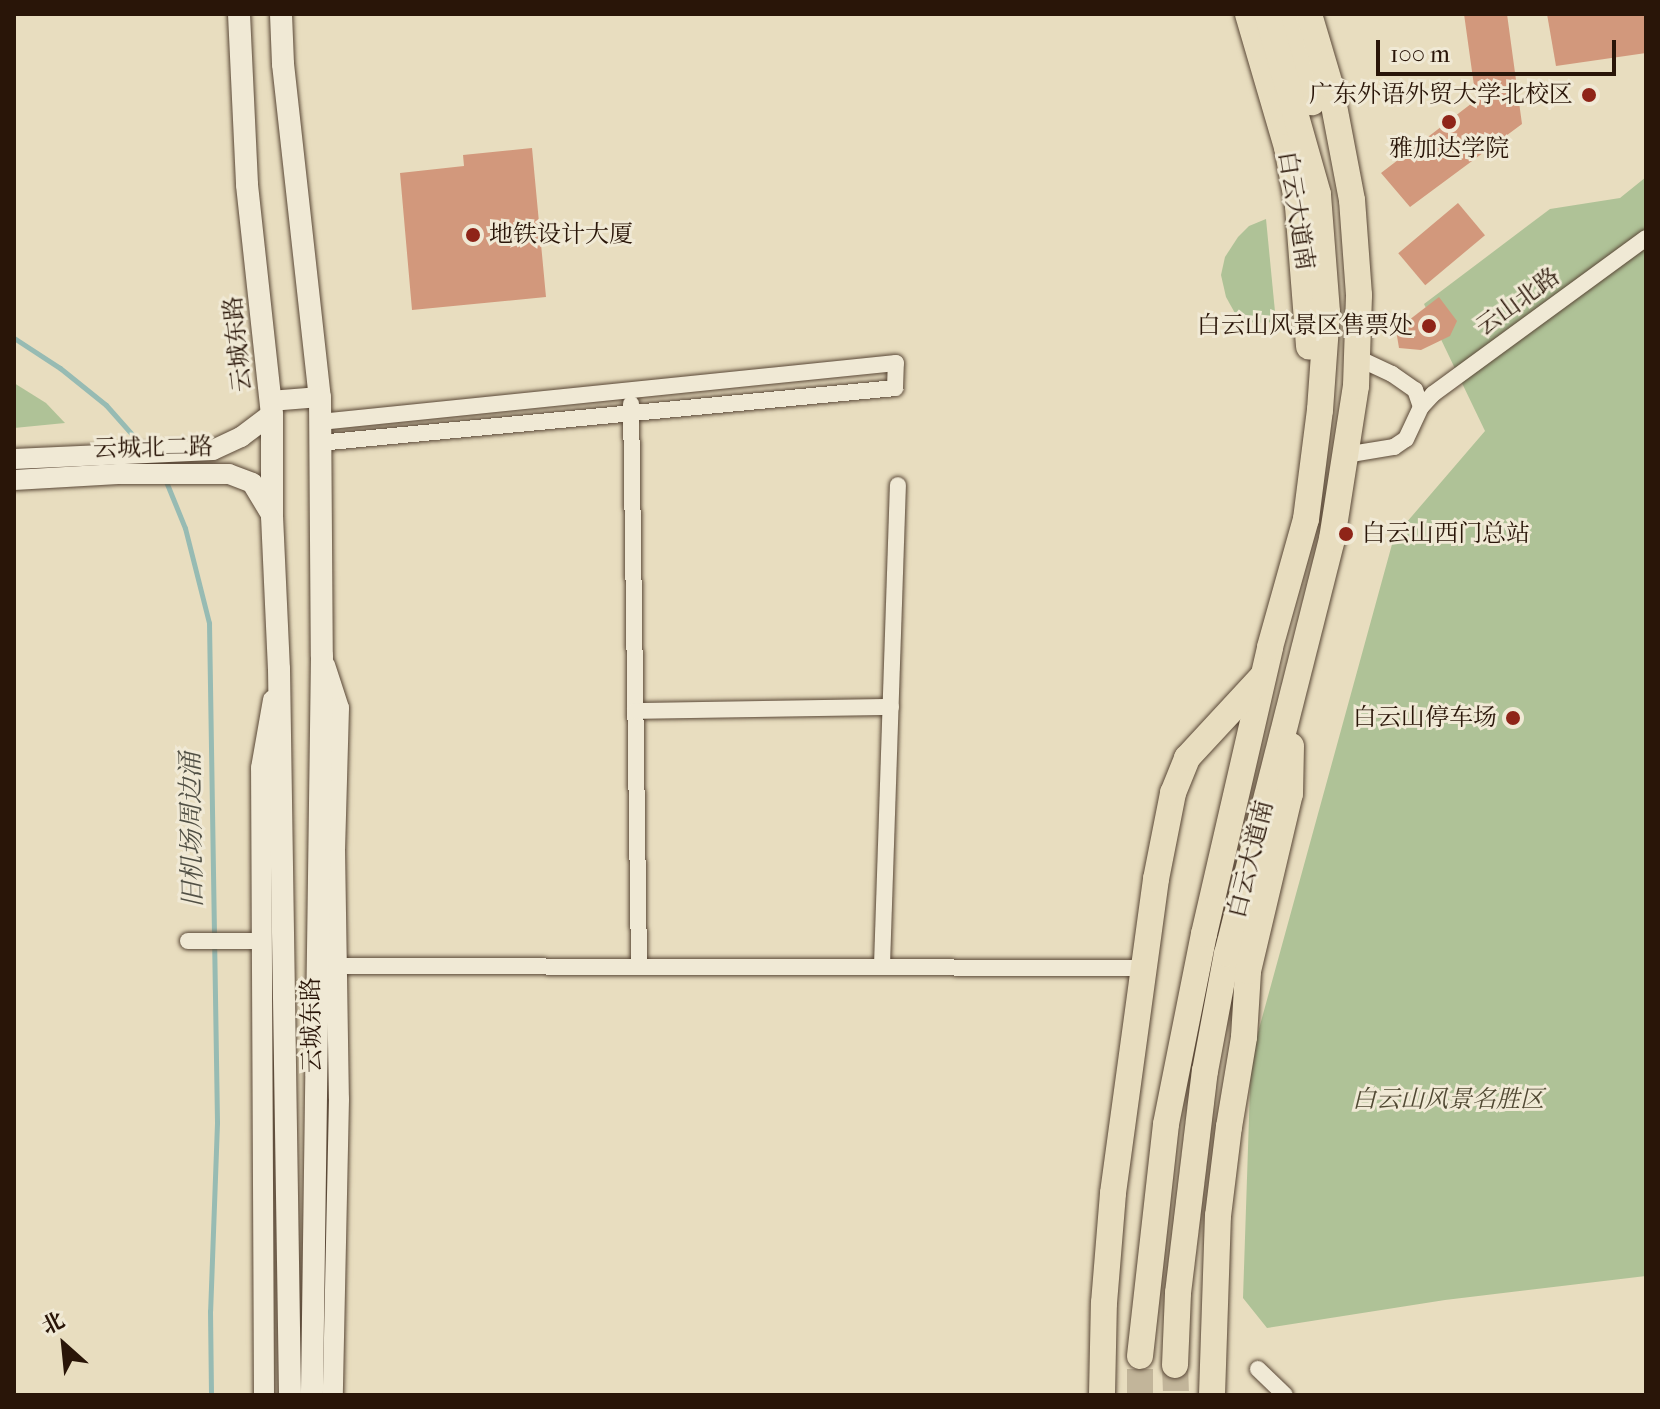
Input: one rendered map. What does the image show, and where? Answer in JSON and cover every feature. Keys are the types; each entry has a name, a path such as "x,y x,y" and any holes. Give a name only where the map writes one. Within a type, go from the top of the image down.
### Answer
{"highway":[{"name":"白云大道南","path":"1248,14 1287,147 1298,206 1309,328 1306,410 1315,460"},
{"name":"白云大道南","path":"1140,1356 1166,1124 1204,934 1263,676 1303,531 1315,460 1327,312 1322,228 1311,164 1267,14"},
{"name":"白云大道南","path":"1286,14 1323,142 1356,357"},
{"name":"白云大道南","path":"1175,1365 1178,1293 1208,1057 1227,954 1332,539 1353,414 1359,295 1352,200 1330,85 1309,14"},
{"path":"1102,1395 1104,1303 1113,1193 1156,879 1173,793 1187,758 1263,676"},
{"path":"1212,1395 1220,1201 1244,1037 1248,971 1290,794 1294,692"}],"main road":[{"name":"云城东路","path":"239,14 247,185 271,407 279,669 290,1395"},
{"name":"云城东路","path":"281,14 283,64 320,397 322,656 312,1395"}],"street":[{"name":"云山北路","path":"1421,407 1433,394 1646,238"},
{"path":"1345,455 1394,447 1406,439 1421,407 1415,390 1392,374 1356,357"},
{"path":"896,363 895,388 631,413 320,432 630,390 896,363"},
{"path":"630,390 639,965"},
{"path":"271,407 320,397"},
{"name":"云城北二路","path":"195,462 241,437 271,407"},
{"name":"云城北二路","path":"14,459 48,466 195,462 215,472 247,479 272,516"},
{"name":"云城北二路","path":"14,480 48,466"},
{"path":"882,965 898,485"},
{"name":"云城东路","path":"322,656 339,708 339,1099 333,1395"},
{"name":"云城东路","path":"264,1395 254,941 261,768 279,669"},
{"path":"635,711 891,707"},
{"path":"188,941 254,941"},
{"path":"337,966 1143,968"},
{"path":"1258,1369 1285,1395"}],"green space":[{"name":"白云山风景名胜区","path":"1646,177 1646,1276 1445,1300 1267,1328 1243,1298 1251,1058 1394,537 1485,431 1424,304 1550,209 1620,198"},
{"path":"1266,219 1276,322 1254,323 1236,315 1226,297 1221,275 1225,257 1238,237 1249,226"},
{"path":"14,383 46,403 65,423 14,428"}],"building":[{"path":"1464,14 1507,14 1522,124 1410,207 1381,173 1476,100"},
{"path":"1547,14 1646,14 1646,53 1556,66"},
{"name":"地铁设计大厦","path":"532,148 546,297 412,310 400,173 464,166 463,155"},
{"path":"1458,203 1485,235 1425,285 1398,253"},
{"name":"白云山风景区售票处","path":"1439,297 1457,321 1450,336 1421,350 1399,348 1396,330"}],"waterway":[{"name":"旧机场周边涌","path":"14,338 60,368 106,405 144,448"},
{"name":"旧机场周边涌","path":"165,479 185,528 209,623 217,1123 210,1311 211,1395"}],"tunnel":[{"path":"1140,1356 1140,1395"},
{"path":"1175,1365 1176,1395"}],"place":[{"name":"广东外语外贸大学北校区","path":"1589,95"},
{"name":"雅加达学院","path":"1449,122"},
{"name":"地铁设计大厦","path":"473,235"},
{"name":"白云山风景区售票处","path":"1429,326"},
{"name":"白云山西门总站","path":"1346,534"},
{"name":"白云山停车场","path":"1513,718"}]}
